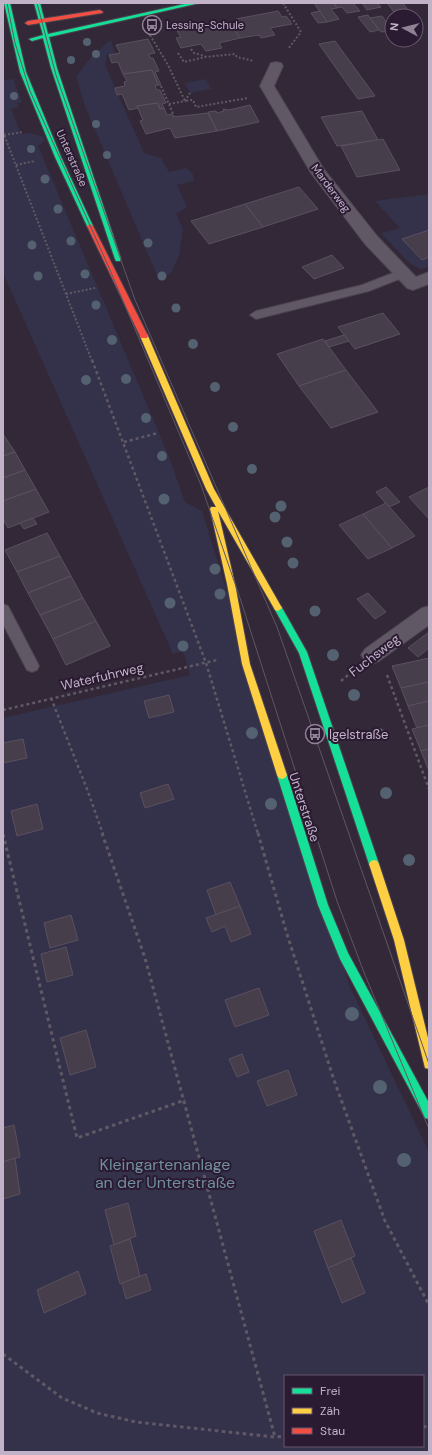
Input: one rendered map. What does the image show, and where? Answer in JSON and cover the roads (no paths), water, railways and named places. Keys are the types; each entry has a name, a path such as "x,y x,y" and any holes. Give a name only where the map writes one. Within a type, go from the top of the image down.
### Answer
{"main road":[{"name":"Unterstraße","path":"7,3 7,27 12,43 30,91 58,157 90,227 134,314 210,489 303,652 399,940 429,1064"},
{"name":"Unterstraße","path":"38,3 45,37 107,224 134,314"},
{"path":"129,8 187,3"},
{"path":"12,43 148,15 197,3"},
{"path":"7,27 107,11"},
{"name":"Unterstraße","path":"210,489 231,584 246,664 323,905 344,956 429,1114"}],"street":[{"name":"Marderweg","path":"276,66 267,86 316,170 371,240 413,284 429,278"},
{"name":"Fuchsweg","path":"372,655 429,614"}],"lane":[{"path":"256,315 365,288 403,273"},
{"path":"3,610 32,666"}],"tram line":[{"path":"7,3 15,43 30,91 110,270 201,485 241,601 337,901 365,975 429,1129"},
{"path":"37,3 56,75 135,300 277,627 429,1064"}],"place":[{"name":"Lessing-Schule","path":"152,25"},
{"name":"Igelstraße","path":"315,734"}],"park label":[{"name":"Kleingartenanlage an der Unterstraße","path":"165,1173"}]}
